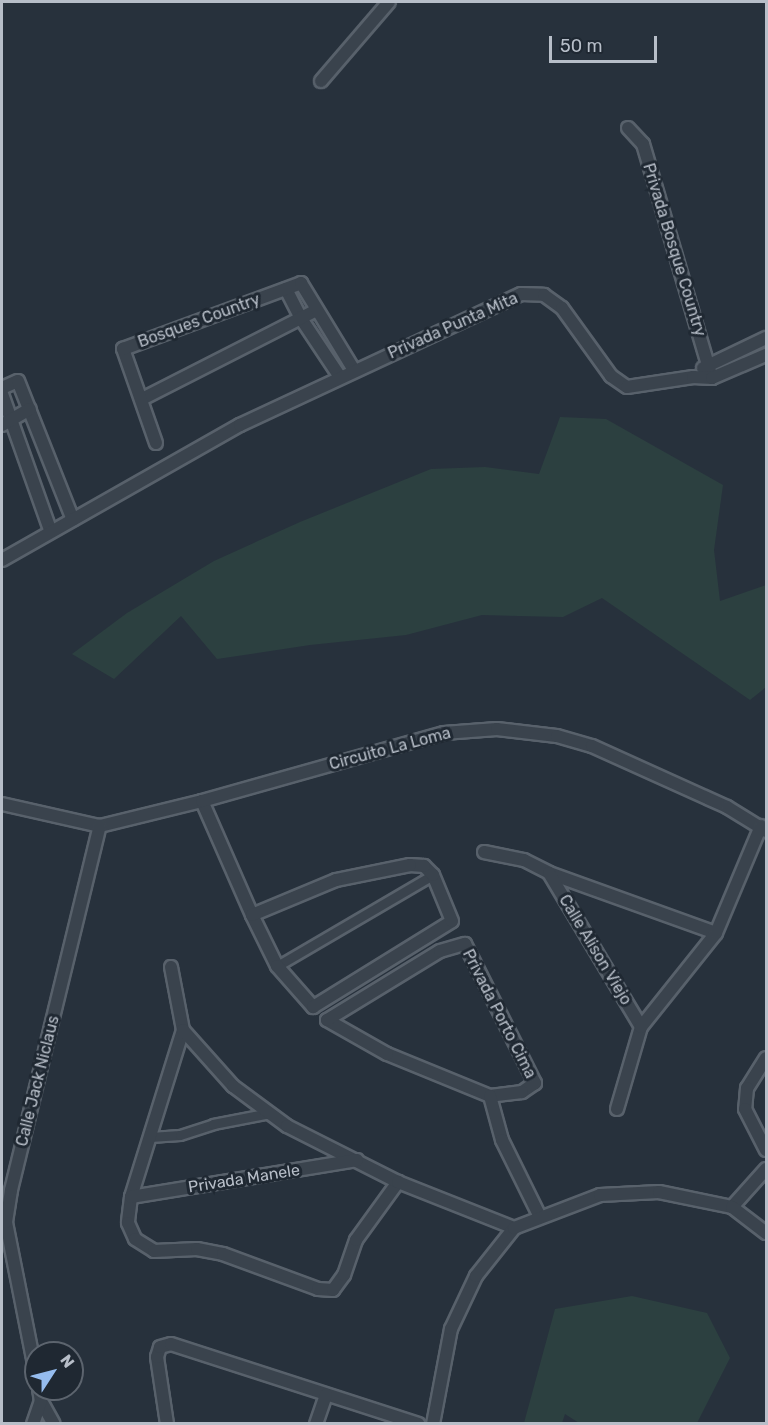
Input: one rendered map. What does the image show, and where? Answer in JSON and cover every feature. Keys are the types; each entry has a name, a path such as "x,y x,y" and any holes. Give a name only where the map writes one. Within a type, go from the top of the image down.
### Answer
{"street":[{"path":"321,81 389,2"},
{"name":"Privada Bosque Country","path":"628,128 642,144 712,378"},
{"name":"Bosques Country","path":"156,443 123,349 301,283 317,309"},
{"path":"286,289 300,317 340,377"},
{"name":"Privada Punta Mita","path":"2,560 240,424 521,294 544,295 562,308 611,376 627,387 693,377 712,378"},
{"path":"142,399 317,309 354,370"},
{"path":"693,377 708,364 766,338"},
{"path":"712,378 766,355"},
{"path":"2,388 18,381 73,520"},
{"path":"2,394 7,422 51,532"},
{"path":"7,422 30,409"},
{"name":"Circuito La Loma","path":"2,804 100,826 202,801 444,733 497,729 557,736 592,746 727,807 764,829"},
{"path":"202,801 252,915 277,966 313,1007 452,921 433,875 424,866 410,865 336,880 252,915"},
{"name":"Calle Jack Niclaus","path":"29,1341 6,1222 11,1190 100,826"},
{"name":"Calle Alison Viejo","path":"617,1109 641,1027 716,933 764,829"},
{"name":"Calle Alison Viejo","path":"483,852 524,860 549,873 716,933"},
{"name":"Calle Alison Viejo","path":"549,873 641,1027"},
{"path":"277,966 433,875"},
{"name":"Privada Porto Cima","path":"465,944 535,1083 522,1092 490,1096 387,1054 327,1020 440,951 465,944"},
{"path":"171,967 183,1030 131,1197 128,1223 135,1239 154,1251 197,1249 223,1254 318,1289 333,1290 344,1275 356,1240 398,1182"},
{"path":"183,1030 233,1086 287,1126 398,1182 514,1228"},
{"path":"766,1058 747,1088 745,1109 766,1150"},
{"path":"490,1096 502,1140 540,1217"},
{"path":"150,1137 180,1135 213,1124 270,1113"},
{"name":"Privada Manele","path":"131,1197 357,1160"},
{"path":"732,1207 766,1169"},
{"path":"433,1424 452,1329 476,1276 514,1228 600,1195 659,1192 732,1207 766,1233"},
{"path":"166,1424 158,1358 160,1347 171,1344 418,1424"},
{"path":"316,1424 326,1395"},
{"path":"33,1424 39,1401"},
{"path":"43,1401 54,1424"}],"green space":[{"path":"560,417 606,419 723,485 714,550 720,601 766,585 766,687 750,700 602,598 563,617 482,615 406,635 310,645 217,659 181,616 114,679 72,654 127,613 214,561 300,522 431,469 485,467 539,474"},
{"path":"632,1296 707,1313 730,1358 697,1423 579,1423 565,1414 562,1423 524,1423 555,1309"}]}
